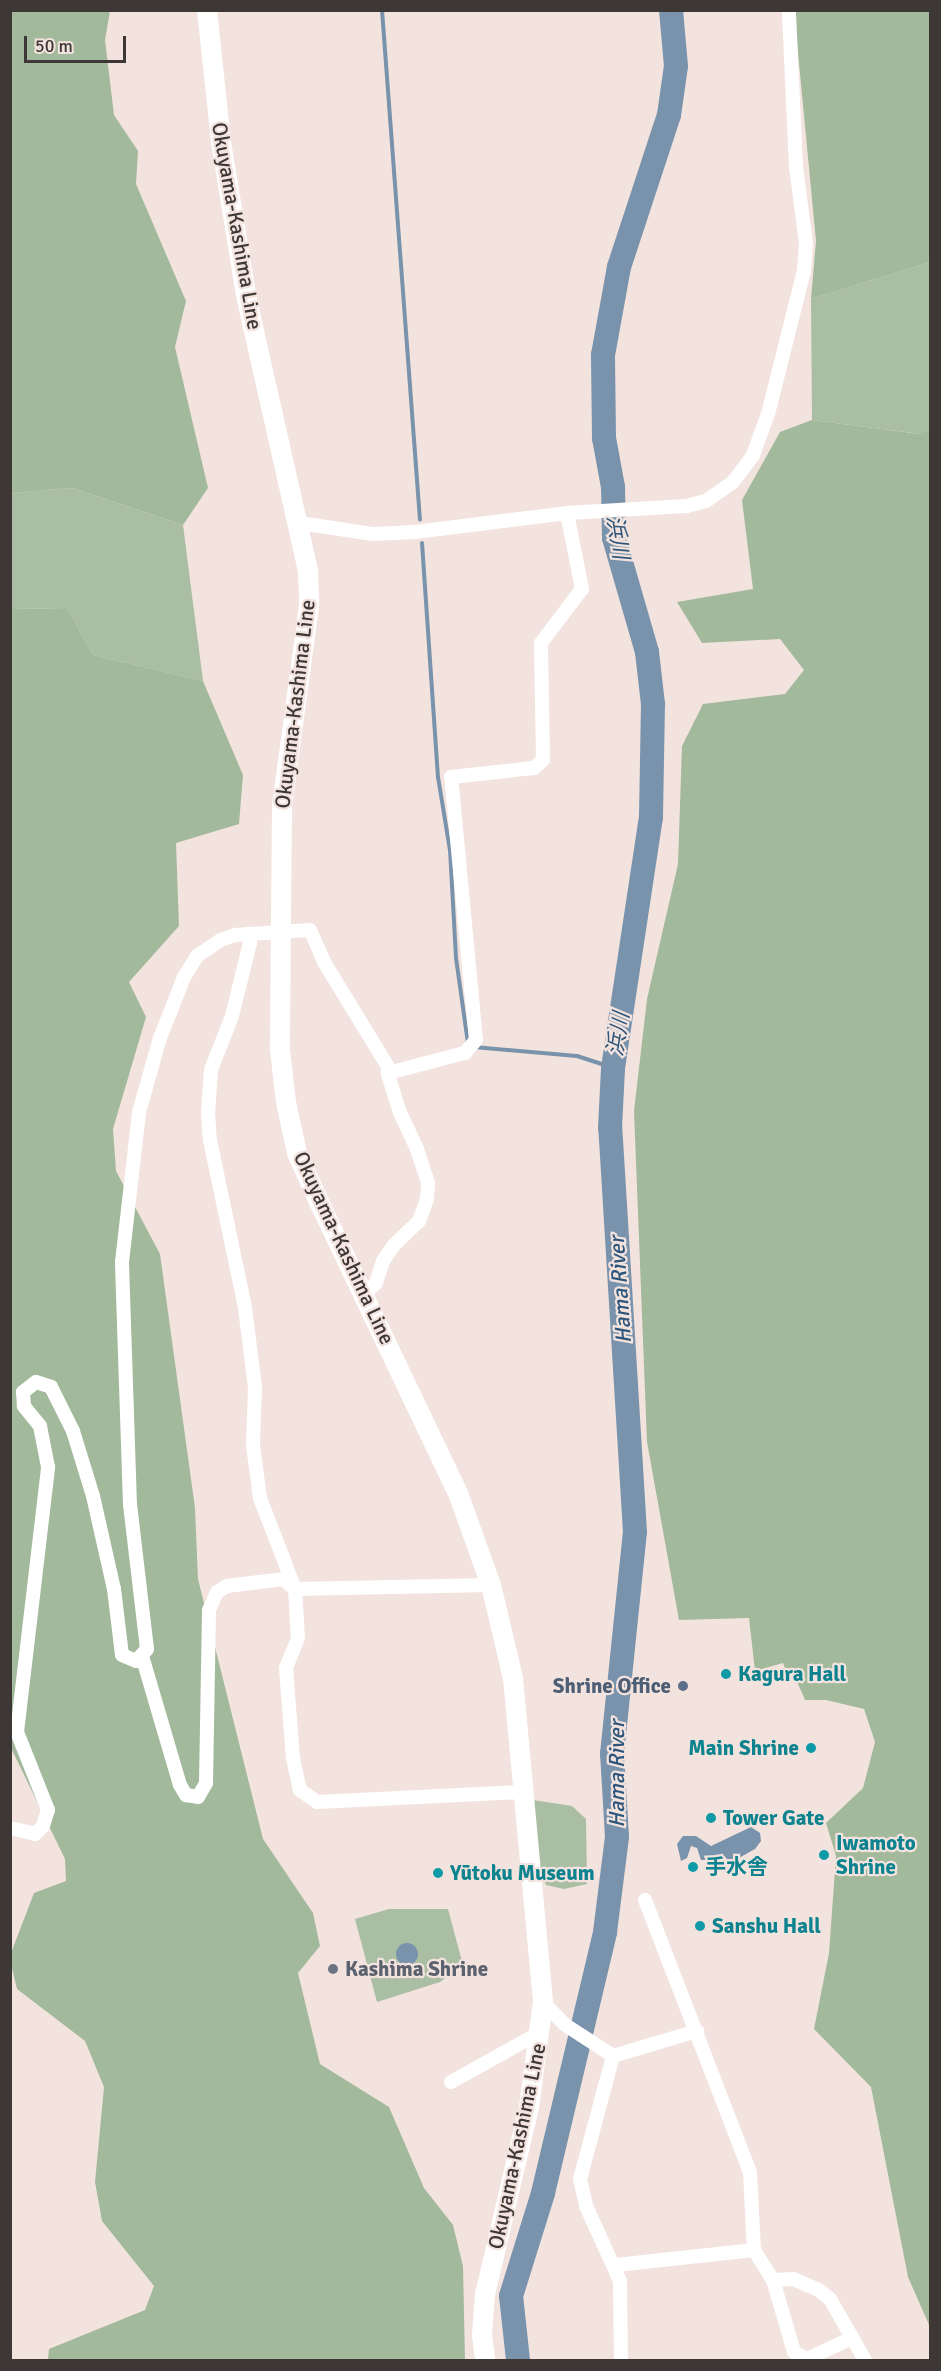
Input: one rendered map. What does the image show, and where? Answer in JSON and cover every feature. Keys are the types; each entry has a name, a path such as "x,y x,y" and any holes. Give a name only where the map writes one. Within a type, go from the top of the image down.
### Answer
{"main road":[{"name":"Okuyama-Kashima Line","path":"207,10 221,142 247,300 300,523 309,606 282,795 280,1050 295,1142 320,1204 458,1492 491,1585 513,1678 543,2002 541,2032 529,2107 485,2294 482,2335 485,2361"}],"street":[{"path":"300,523 373,534 570,512 687,506 706,501 733,482 753,455 768,414 804,271 806,243 796,168 789,10"},
{"path":"390,1070 473,1047 451,777 534,768 543,760 541,644 582,589 570,512"},
{"path":"10,1828 35,1834 44,1826 48,1810 17,1732 48,1467 40,1426 24,1406 23,1392 36,1382 51,1387 73,1431 93,1496 114,1589 122,1655 136,1661 147,1649 130,1505 122,1263 139,1112 160,1038 197,956 220,940 249,934 310,930 324,962 390,1070 399,1110 428,1183 427,1199 419,1221 393,1246 382,1261 376,1283 364,1294"},
{"path":"249,934 250,943 232,1016 211,1070 208,1113 210,1140 245,1308 255,1387 253,1445 260,1498 295,1588 298,1638 286,1668 293,1758 300,1790 317,1802 524,1792"},
{"path":"142,1656 180,1785 186,1795 198,1797 206,1783 209,1610 217,1592 227,1586 283,1580 295,1588 491,1585"},
{"path":"645,1900 750,2172 754,2250 773,2280 792,2356 807,2360 852,2338"},
{"path":"543,2002 564,2024 613,2056 697,2031"},
{"path":"451,2082 541,2032"},
{"path":"613,2056 580,2179 586,2206 616,2265 620,2281 621,2361"},
{"path":"616,2265 754,2250"},
{"path":"773,2280 793,2279 819,2290 830,2299 865,2361"}],"green space":[{"path":"11,10 110,11 105,40 114,115 138,151 136,184 186,301 175,347 208,488 183,525 72,488 11,493"},
{"path":"794,11 930,11 930,262 811,299 816,241"},
{"path":"930,262 930,429 921,434 812,420 811,299"},
{"path":"812,420 920,434 930,429 930,2327 908,2277 871,2087 814,2029 829,1953 836,1856 826,1823 863,1788 875,1742 864,1709 826,1700 805,1700 795,1677 788,1676 783,1663 755,1671 749,1618 679,1620 647,1442 634,1111 647,999 678,864 682,746 703,704 785,694 804,670 780,639 702,643 677,602 753,589 742,500 780,432"},
{"path":"72,488 183,525 203,681 93,655 67,608 11,609 11,493"},
{"path":"67,608 93,655 203,681 243,775 239,824 176,843 179,926 129,982 146,1017 113,1129 116,1171 160,1254 195,1508 198,1579 263,1839 313,1913 320,1946 298,1973 320,2064 389,2107 424,2188 453,2225 463,2266 465,2360 48,2360 49,2349 145,2310 154,2286 102,2221 95,2182 104,2087 85,2041 17,1989 11,1964 11,1953 34,1893 66,1881 65,1859 11,1748 11,609"},
{"path":"533,1800 572,1806 586,1819 587,1884 564,1889 546,1885 539,1871"},
{"path":"389,1909 448,1909 463,1965 440,1982 377,2002 355,1919"}],"water":[{"path":"751,1827 760,1833 761,1841 755,1849 737,1859 701,1860 697,1848 691,1846 687,1858 681,1861 677,1844 683,1836 696,1836 711,1846"},
{"path":"403,1943 411,1943 418,1950 418,1958 411,1965 403,1965 396,1958 396,1950"}],"waterway":[{"path":"382,10 420,520"},
{"name":"Hama River","path":"518,2360 511,2296 543,2193 605,1932 617,1837 612,1754 635,1532 610,1128 613,1068 651,817 653,704 647,652 614,538 613,487 604,438 603,355 619,267 669,115 676,66 671,10"},
{"path":"422,543 438,777 450,850 456,958 468,1043"},
{"name":"浜川","path":"474,1047 577,1056 613,1068"}],"place":[{"name":"Kagura Hall","path":"726,1674"},
{"name":"Shrine Office","path":"683,1686"},
{"name":"Main Shrine","path":"811,1748"},
{"name":"Tower Gate","path":"711,1818"},
{"name":"Iwamoto Shrine","path":"824,1855"},
{"name":"手水舎","path":"693,1867"},
{"name":"Yūtoku Museum","path":"438,1873"},
{"name":"Sanshu Hall","path":"700,1926"},
{"name":"Kashima Shrine","path":"333,1969"}]}
